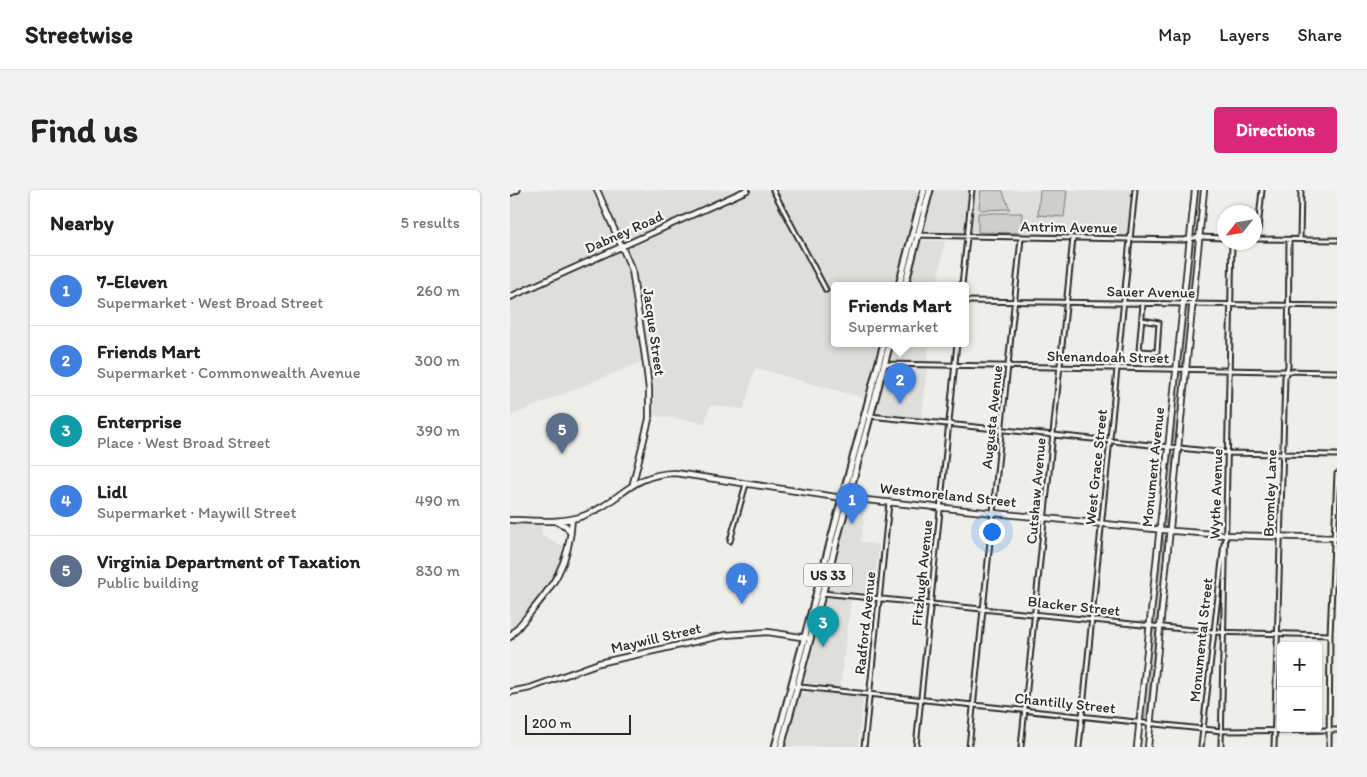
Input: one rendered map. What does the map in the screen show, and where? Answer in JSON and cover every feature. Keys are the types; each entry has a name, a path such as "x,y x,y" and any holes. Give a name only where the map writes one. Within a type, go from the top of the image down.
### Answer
{"main road":[{"path":"906,282 924,190"},
{"path":"900,282 930,190"},
{"name":"US 33","path":"775,747 808,638 881,364 883,347"},
{"name":"US 33","path":"881,364 888,347"},
{"name":"US 33","path":"781,747 794,686"}],"street":[{"path":"510,193 517,190"},
{"name":"Jacque Street","path":"597,190 623,246 635,284 650,389 648,428 633,483"},
{"name":"Dabney Road","path":"510,297 747,190"},
{"path":"773,190 826,290"},
{"path":"962,282 972,190"},
{"name":"West Grace Street","path":"1078,747 1118,368 1134,190"},
{"name":"Monument Avenue","path":"1137,747 1195,190"},
{"name":"Monument Avenue","path":"1148,747 1204,190"},
{"path":"1260,205 1262,190"},
{"path":"1300,240 1301,190"},
{"name":"Antrim Avenue","path":"915,235 1130,239 1217,238"},
{"name":"Augusta Avenue","path":"969,747 1021,238"},
{"name":"Cutshaw Avenue","path":"1021,747 1073,238"},
{"path":"1262,239 1337,240"},
{"name":"Bromley Lane","path":"1274,747 1289,305 1289,240"},
{"name":"Wythe Avenue","path":"1221,747 1231,371 1232,250"},
{"name":"Sauer Avenue","path":"969,301 1337,306"},
{"path":"1142,320 1159,323 1156,352 1139,351 1143,304"},
{"name":"Fitzhugh Avenue","path":"916,747 957,347"},
{"name":"Shenandoah Street","path":"881,364 1337,372"},
{"path":"867,416 1109,439 1228,453 1337,455"},
{"name":"Westmoreland Street","path":"510,520 554,521 572,519 592,512 633,483 658,474 675,473 845,498 1160,530 1226,536 1336,538"},
{"path":"1328,747 1330,635 1336,538 1337,474"},
{"path":"730,541 746,484"},
{"name":"Radford Avenue","path":"864,747 889,502"},
{"path":"510,637 558,578 571,534 572,519"},
{"path":"554,521 566,526 571,534"},
{"name":"Monumental Street","path":"1201,747 1213,632 1226,536"},
{"name":"Blacker Street","path":"820,592 1224,633 1330,635"},
{"name":"Maywill Street","path":"510,692 530,688 599,663 725,635 768,632 808,638"},
{"name":"Chantilly Street","path":"794,686 1222,731 1337,730"}],"shaded area":[{"path":"510,190 925,190 898,282 831,282 831,347 879,347 864,398 755,368 744,409 710,405 705,423 653,415 646,397 641,362 510,416"},
{"path":"935,190 969,190 965,235 924,234"},
{"path":"976,190 1132,190 1128,236 970,234"},
{"path":"981,190 1002,190 1010,209 981,210 979,208"},
{"path":"1040,190 1067,190 1064,217 1038,215"},
{"path":"978,213 1022,213 1021,233 978,232"},
{"path":"922,240 945,241 938,282 910,282"},
{"path":"1193,245 1196,248 1191,298 1188,299 1185,298 1191,246"},
{"path":"1187,309 1189,313 1184,364 1181,366 1179,363 1185,310"},
{"path":"893,347 929,347 927,362 890,360"},
{"path":"888,367 927,367 922,418 876,413"},
{"path":"1181,374 1183,378 1175,442 1173,441 1177,375"},
{"path":"1172,453 1173,477 1166,526 1164,502 1169,454"},
{"path":"850,501 865,503 861,542 879,545 874,593 827,590"},
{"path":"510,523 541,524 542,536 563,546 554,578 510,633"},
{"path":"1163,534 1164,555 1157,619 1155,622 1153,620"},
{"path":"825,596 851,599 840,688 803,683"},
{"path":"1152,632 1156,633 1147,716 1145,718 1143,716"},
{"path":"800,692 863,697 858,747 786,747"}],"place":[{"name":"Friends Mart","path":"900,404"},
{"name":"Virginia Department of Taxation","path":"562,454"},
{"name":"7-Eleven","path":"852,524"},
{"name":"Lidl","path":"742,604"},
{"name":"Enterprise","path":"823,647"}]}
